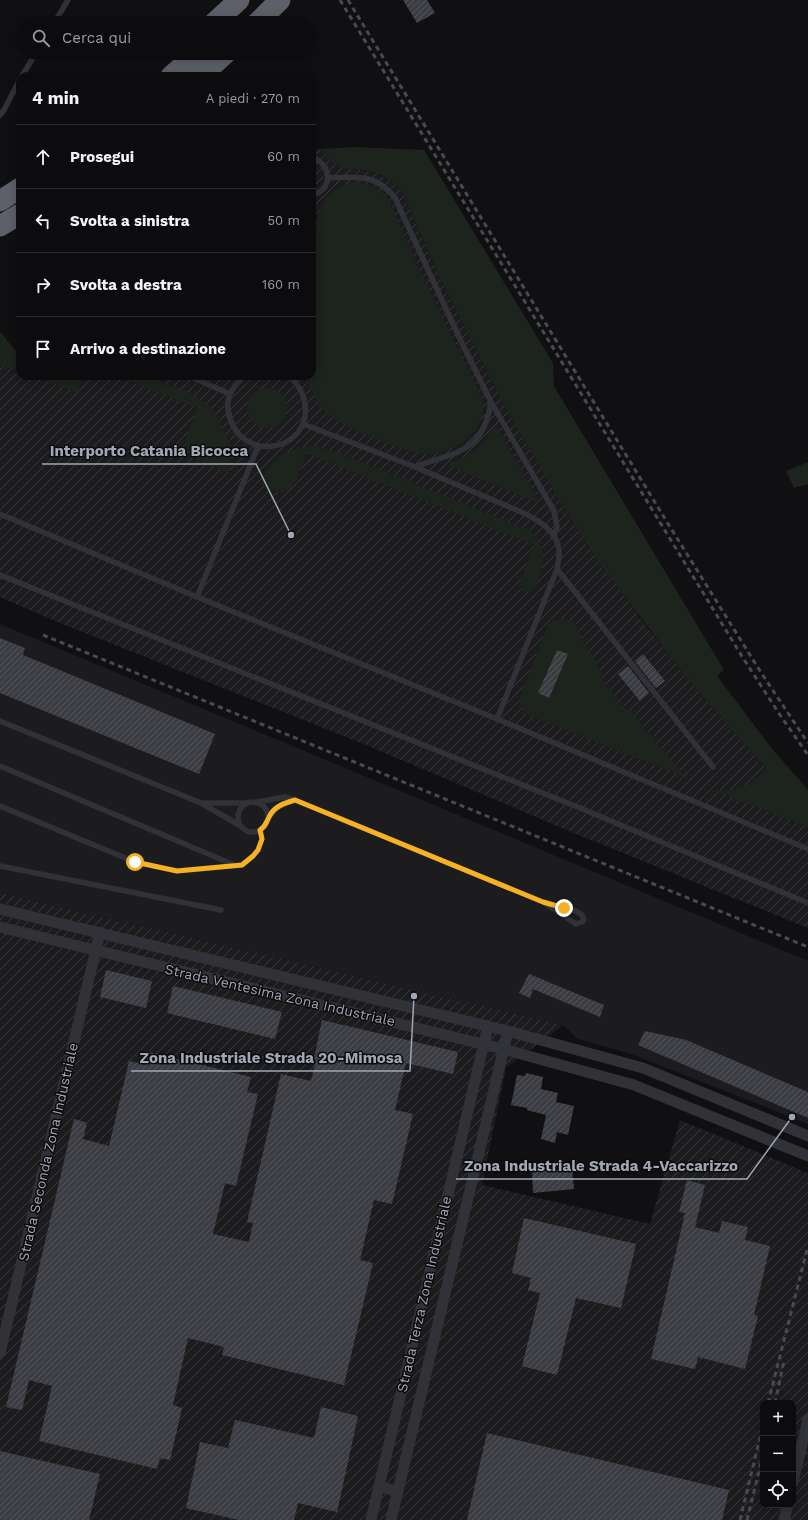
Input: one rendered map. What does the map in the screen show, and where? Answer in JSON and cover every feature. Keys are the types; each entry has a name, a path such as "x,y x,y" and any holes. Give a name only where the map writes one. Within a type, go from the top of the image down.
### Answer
{"highway":[{"path":"222,16 239,0"},
{"path":"235,16 251,0"},
{"path":"264,16 279,2"},
{"path":"166,72 176,60"},
{"path":"175,72 188,60"},
{"path":"205,72 218,60"},
{"path":"0,201 16,191"},
{"path":"0,226 16,216"}],"street":[{"name":"Strada Ventesima Zona Industriale","path":"0,909 488,1026 643,1068 808,1136"},
{"name":"Strada Ventesima Zona Industriale","path":"0,927 483,1044 634,1085 808,1156"},
{"name":"Strada Seconda Zona Industriale","path":"0,1353 100,932"},
{"path":"309,1002 314,984"},
{"path":"395,1023 399,1005"},
{"name":"Strada Terza Zona Industriale","path":"370,1520 488,1026"},
{"name":"Strada Terza Zona Industriale","path":"391,1520 508,1031"},
{"path":"471,1100 490,1106"},
{"path":"729,1124 736,1106"},
{"path":"444,1211 463,1216"},
{"path":"795,1472 808,1419"},
{"path":"379,1486 398,1492"},
{"path":"784,1520 787,1508"}],"lane":[{"path":"58,16 68,0"},
{"path":"24,72 32,60"},
{"path":"0,115 16,87"},
{"path":"316,158 320,160 326,168 328,178 326,185 321,192 316,194"},
{"path":"328,178 354,177 372,179 382,184 395,198 459,337 492,402 554,511 557,527 554,536"},
{"path":"198,380 230,394"},
{"path":"240,380 230,394 228,407 230,420 236,432 246,441 258,446 272,447 284,443 295,435 303,424 306,410 304,395 294,380"},
{"path":"415,467 432,460 450,456 466,449 484,430 489,418 492,402"},
{"path":"303,424 415,467 526,514 543,523 554,536 559,550 557,569 497,719"},
{"path":"196,597 258,446"},
{"path":"0,514 196,597 497,719 808,849"},
{"path":"557,569 713,767"},
{"path":"0,574 580,808 808,903"},
{"path":"0,721 201,803 250,832 260,830 264,827 274,810 281,805 295,800"},
{"path":"0,766 234,865"},
{"path":"201,803 246,803 285,797 295,800 543,902 582,914 584,918 582,922 576,924 543,902"},
{"path":"257,802 265,808 268,818"},
{"path":"241,826 238,816 239,810 246,803"},
{"path":"0,806 135,862 177,871 242,865 258,850 262,839 260,830"},
{"path":"0,866 221,910"}],"shaded area":[{"path":"352,147 424,150 553,363 554,386 724,670 717,676 769,745 808,790 808,827 711,790 727,790 742,787 754,780 766,768 675,663 599,562 564,508 506,409 438,274 401,189 384,176 377,173 346,168 334,164 328,159 322,149"},
{"path":"322,149 329,160 337,165 377,173 393,182 401,189 438,274 506,409 639,617 716,712 808,812 808,928 564,829 366,745 60,623 0,597 0,332 16,351 16,380 316,380 316,150"},
{"path":"350,183 367,184 376,188 389,200 444,321 479,392 483,407 482,417 476,429 469,437 452,448 440,452 428,453 405,450 347,427 321,407 308,382 307,380 316,380 316,235 318,216 327,197 341,186"},
{"path":"0,332 16,351 16,369 0,366"},
{"path":"46,380 82,380 77,393"},
{"path":"127,380 155,380 186,392 207,404 217,417 229,442 232,457 229,473 207,465 193,457 188,451 186,437 197,408"},
{"path":"271,388 278,391 284,397 287,408 286,416 278,425 271,428 263,428 256,425 248,416 247,404 250,397 259,389"},
{"path":"497,427 539,501 536,502 449,466 451,463 465,456 480,445 493,428"},
{"path":"313,446 337,452 528,530 537,539 543,557 543,564 536,586 530,592 526,592 522,590 519,584 534,545 306,453 297,478 290,489 284,492 278,492 260,485 269,468 280,457 303,447"},
{"path":"808,462 808,484 794,488 786,471"},
{"path":"557,619 566,619 574,622 598,665 601,677 622,707 631,711 687,778 526,714 522,710 520,705 520,696 548,624"},
{"path":"0,624 808,961 808,1124 631,1054 578,1039 563,1025 0,893"},
{"path":"0,893 563,1025 506,1068 482,1185 650,1224 680,1120 808,1173 808,1520 0,1520"}],"building":[{"path":"403,0 427,0 435,13 417,23"},
{"path":"0,638 25,648 23,655 215,734 199,774 0,693"},
{"path":"557,650 568,654 549,698 538,693"},
{"path":"643,654 665,681 656,688 635,661"},
{"path":"628,666 649,693 640,701 618,674"},
{"path":"106,970 152,981 146,1008 100,997"},
{"path":"529,974 604,1005 600,1017 533,989 530,998 519,993"},
{"path":"173,986 282,1012 275,1039 167,1013"},
{"path":"322,1020 458,1052 453,1074 406,1063 395,1110 413,1114 392,1204 374,1200 360,1260 373,1263 344,1385 222,1355 224,1347 188,1338 173,1405 182,1408 170,1460 160,1458 157,1469 39,1441 52,1386 29,1380 22,1410 6,1407 74,1119 87,1123 83,1139 109,1146 129,1061 142,1064 145,1051 251,1077 247,1092 258,1094 236,1186 225,1183 213,1234 249,1242 253,1223 247,1222 281,1074 311,1081"},
{"path":"645,1031 686,1040 808,1092 808,1118 638,1045"},
{"path":"526,1073 543,1077 541,1089 558,1093 556,1102 574,1106 568,1135 557,1132 555,1143 541,1139 546,1115 527,1110 527,1108 511,1105 517,1075 525,1076"},
{"path":"572,1168 574,1189 533,1193 532,1172"},
{"path":"687,1180 705,1185 695,1227 719,1233 722,1221 748,1227 745,1240 770,1246 754,1315 758,1316 745,1369 698,1357 695,1369 651,1359 685,1213 679,1212"},
{"path":"524,1218 636,1244 621,1308 576,1298 557,1375 522,1366 540,1293 528,1290 531,1278 512,1273"},
{"path":"321,1407 358,1416 337,1512 298,1503 294,1520 239,1520 186,1508 200,1442 228,1448 235,1420 314,1438"},
{"path":"487,1433 729,1490 722,1520 467,1520"},
{"path":"0,1451 100,1474 89,1520 0,1520"}],"railway":[{"path":"340,0 743,658 808,755"},
{"path":"348,0 667,522 760,671 808,743"},
{"path":"43,635 808,947"},
{"path":"769,1400 808,1246"},
{"path":"776,1400 784,1361"},
{"path":"740,1520 760,1436"},
{"path":"747,1520 760,1467"}],"place":[{"name":"Interporto Catania Bicocca","path":"291,535"},
{"name":"Zona Industriale Strada 20-Mimosa","path":"414,996"},
{"name":"Zona Industriale Strada 4-Vaccarizzo","path":"792,1117"}],"route":[{"path":"135,862 177,871 242,865 258,850 262,839 260,830 267,823 268,818 274,810 281,805 295,800 543,902 564,908"}]}
